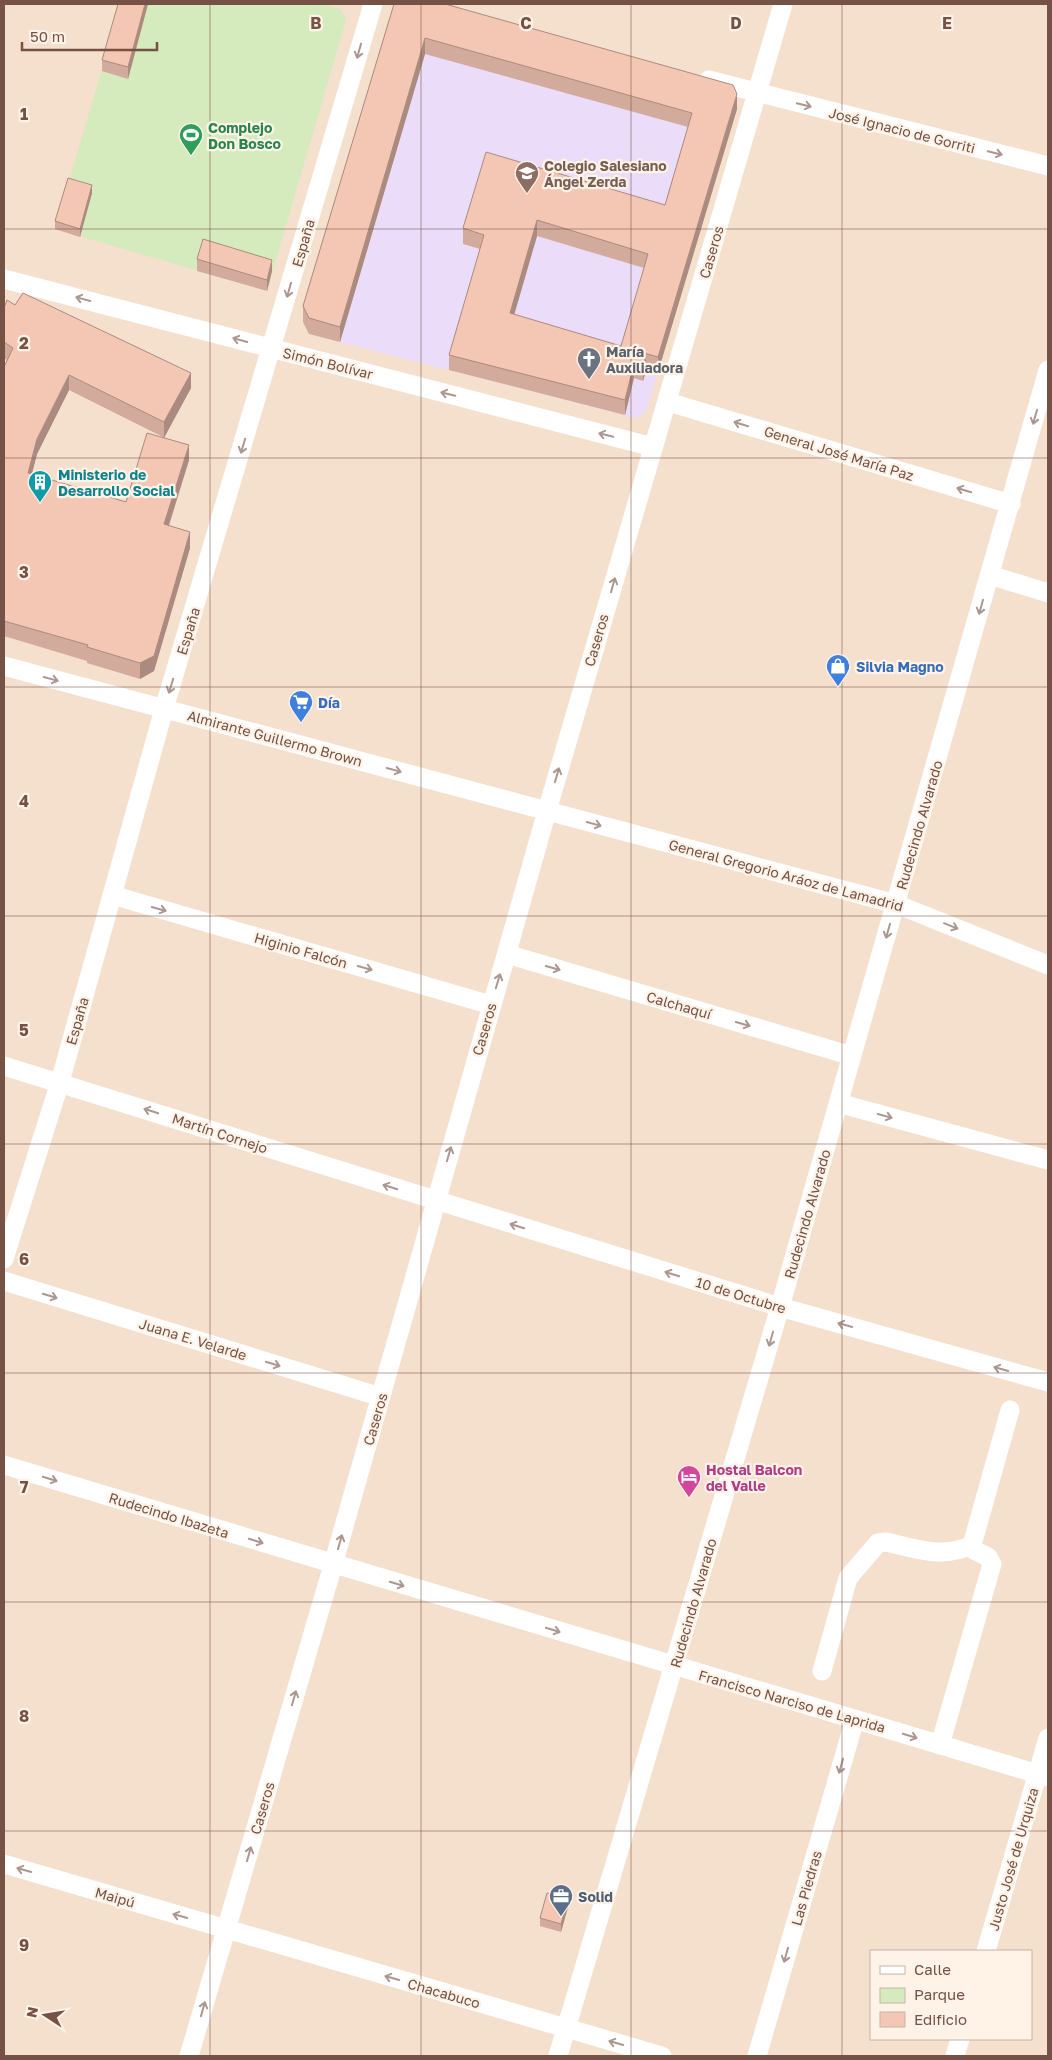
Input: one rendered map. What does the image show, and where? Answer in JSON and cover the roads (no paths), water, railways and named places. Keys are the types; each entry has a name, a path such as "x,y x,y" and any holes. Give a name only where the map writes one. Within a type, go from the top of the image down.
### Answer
{"street":[{"name":"España","path":"4,1258 60,1082 164,709 373,4"},
{"name":"Caseros","path":"189,2056 333,1565 547,811 783,4"},
{"name":"José Ignacio de Gorriti","path":"691,75 1048,166"},
{"name":"Simón Bolívar","path":"4,279 653,447"},
{"name":"Rudecindo Alvarado","path":"558,2056 780,1307 1048,370"},
{"name":"General José María Paz","path":"668,402 1010,504"},
{"path":"990,576 1048,593"},
{"name":"Almirante Guillermo Brown","path":"4,666 547,811"},
{"name":"General Gregorio Aráoz de Lamadrid","path":"547,811 896,904 1048,965"},
{"name":"Higinio Falcón","path":"112,895 491,1005"},
{"name":"Calchaquí","path":"507,954 852,1056"},
{"name":"Martín Cornejo","path":"4,1066 436,1201"},
{"path":"838,1104 1048,1160"},
{"name":"10 de Octubre","path":"436,1201 780,1307 1048,1382"},
{"name":"Juana E. Velarde","path":"4,1281 381,1397"},
{"path":"940,1745 992,1564 988,1557 974,1550 972,1545 1010,1410"},
{"name":"Rudecindo Ibazeta","path":"4,1465 333,1565"},
{"path":"822,1671 848,1578 878,1543 886,1542 936,1553 956,1553 972,1545"},
{"name":"Francisco Narciso de Laprida","path":"333,1565 1043,1776"},
{"name":"Las Piedras","path":"757,2056 855,1719"},
{"name":"Justo José de Urquiza","path":"986,1950 1043,1776 1048,1738"},
{"name":"Maipú","path":"4,1864 226,1930"},
{"name":"Chacabuco","path":"226,1930 662,2056"},
{"path":"955,2056 960,2040"}],"place":[{"name":"Complejo Don Bosco","path":"191,156"},
{"name":"Colegio Salesiano Ángel Zerda","path":"527,194"},
{"name":"María Auxiliadora","path":"589,380"},
{"name":"Ministerio de Desarrollo Social","path":"40,503"},
{"name":"Silvia Magno","path":"838,687"},
{"name":"Día","path":"301,723"},
{"name":"Hostal Balcon del Valle","path":"689,1498"},
{"name":"Solid","path":"561,1917"}]}
